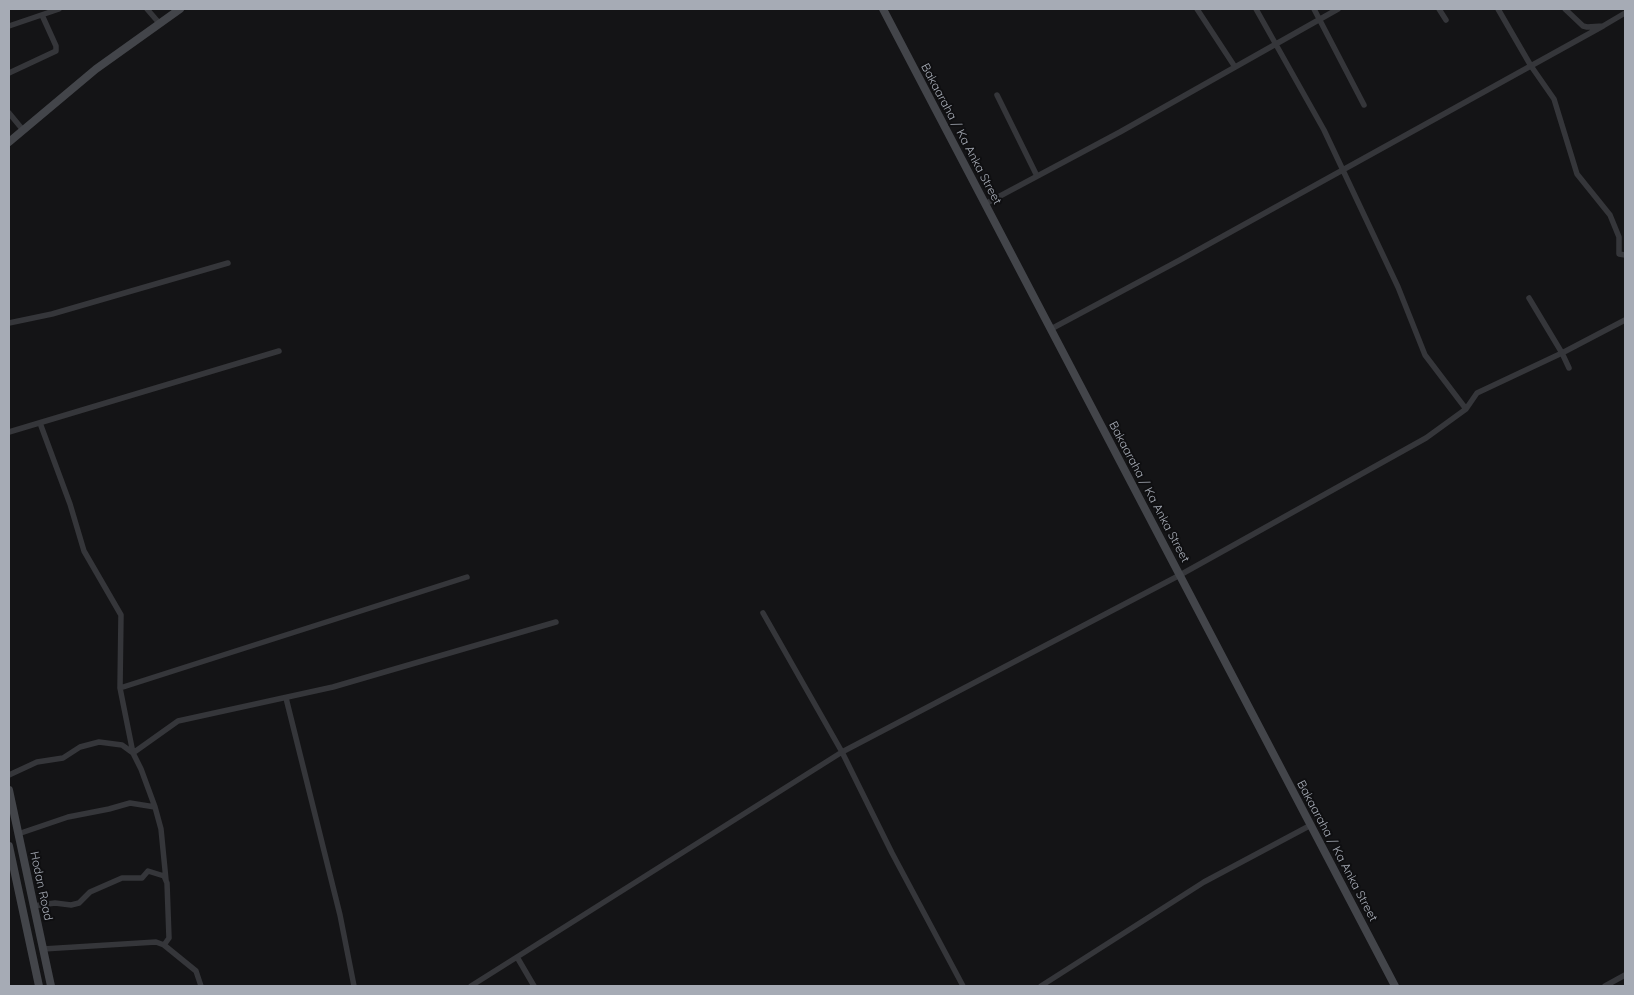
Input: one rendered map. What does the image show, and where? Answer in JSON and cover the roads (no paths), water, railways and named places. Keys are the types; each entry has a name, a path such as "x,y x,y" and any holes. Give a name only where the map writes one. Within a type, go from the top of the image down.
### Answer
{"street":[{"path":"9,26 59,9"},
{"path":"147,9 160,24"},
{"path":"9,142 96,69 180,9"},
{"name":"Bakaaraha / Ka Anka Street","path":"883,9 1395,986"},
{"path":"1197,9 1235,67"},
{"path":"1256,9 1324,130 1398,287 1425,355 1466,409"},
{"path":"1314,9 1364,105"},
{"path":"985,204 1120,132 1338,9"},
{"path":"1439,9 1446,20"},
{"path":"1498,9 1531,66 1554,99 1577,174 1610,215 1620,237 1620,254 1625,255"},
{"path":"1565,9 1583,26 1603,26"},
{"path":"1051,329 1342,171 1625,13"},
{"path":"9,73 56,51 56,46 42,15"},
{"path":"997,95 1036,176"},
{"path":"9,112 23,130"},
{"path":"9,323 52,314 228,263"},
{"path":"1529,298 1569,368"},
{"path":"471,986 842,752 1180,575 1426,438 1466,409 1477,393 1562,353 1625,320"},
{"path":"9,432 279,351"},
{"path":"40,423 70,504 84,551 121,615 120,688 133,752 155,807 161,829 167,883 169,938 164,945"},
{"path":"120,688 466,577"},
{"path":"763,613 842,752 892,853 963,986"},
{"path":"133,752 178,721 333,687 556,622"},
{"path":"286,698 340,915 354,986"},
{"path":"9,775 37,762 63,758 80,747 99,742 122,746 133,752"},
{"name":"Hodan Road","path":"9,790 50,986"},
{"path":"18,834 68,817 130,803 155,807"},
{"path":"1041,986 1204,882 1310,825"},
{"name":"Hodan Road","path":"9,846 39,986"},
{"path":"33,906 55,903 71,905 79,903 90,892 122,878 142,878 148,872 164,876 166,880"},
{"path":"43,950 156,942 164,945 196,971 201,986"},
{"path":"517,957 534,986"},
{"path":"1605,986 1625,975"}]}
